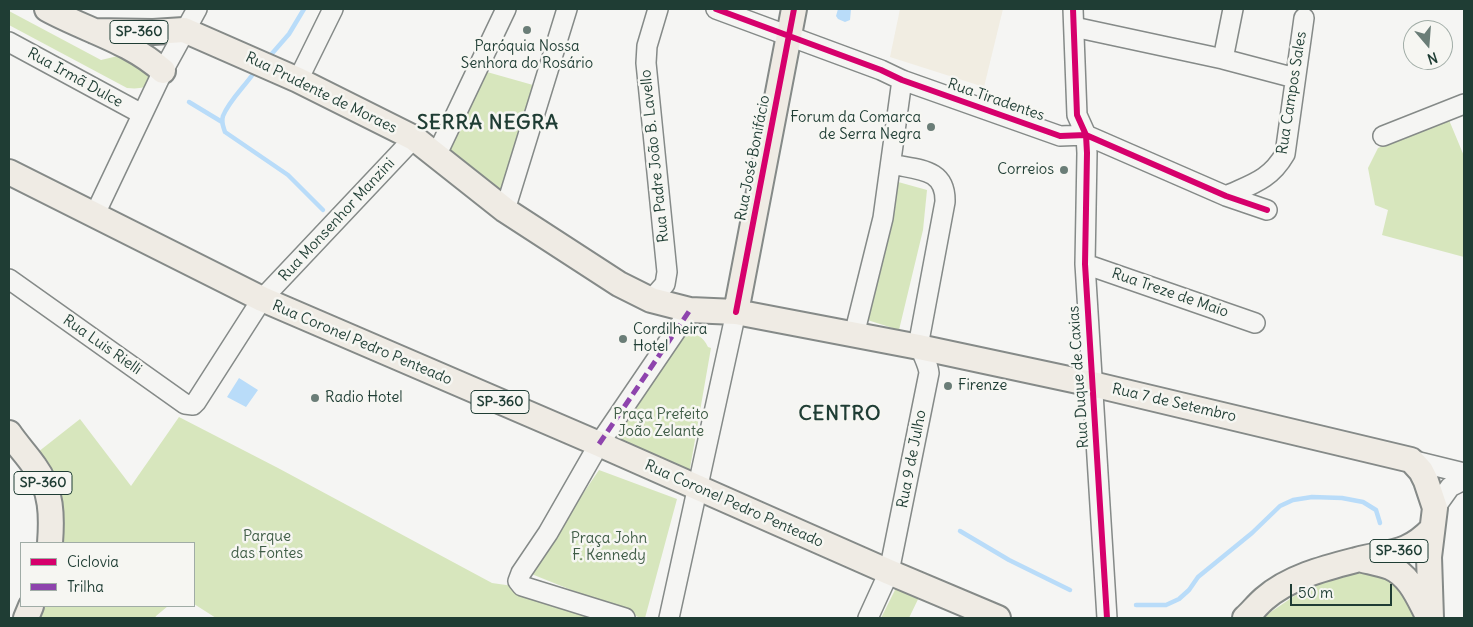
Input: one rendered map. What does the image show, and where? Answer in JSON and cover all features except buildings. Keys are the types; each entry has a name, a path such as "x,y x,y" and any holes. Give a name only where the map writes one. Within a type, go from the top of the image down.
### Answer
{"main road":[{"name":"SP-360","path":"47,9 94,31 153,32 184,30"},
{"name":"Rua José Bonifácio","path":"736,312 794,9"},
{"name":"Rua Prudente de Moraes","path":"184,30 298,80 414,138 505,210 619,284 651,300"},
{"path":"94,31 138,52 163,71"},
{"name":"Rua Coronel Pedro Penteado","path":"9,172 262,299 998,618"},
{"name":"SP-360","path":"651,300 690,310 736,312"},
{"name":"Rua 7 de Setembro","path":"736,312 919,346 1092,384 1411,460"},
{"name":"SP-360","path":"9,432 37,469 48,492 52,517 50,542"},
{"name":"SP-360","path":"1411,460 1424,476 1432,494 1434,519 1428,558 1430,618"},
{"name":"SP-360","path":"1245,618 1265,598 1292,582 1323,569 1404,549 1420,541 1434,519"},
{"name":"SP-360","path":"1358,559 1390,567 1403,575 1411,584 1430,618"}],"street":[{"path":"94,214 163,71 197,9"},
{"path":"298,80 333,9"},
{"path":"436,156 506,9"},
{"path":"505,210 567,9"},
{"name":"Rua Padre João B. Lavello","path":"651,300 662,289 667,279 646,63 647,46 658,9"},
{"name":"Rua Tiradentes","path":"716,9 881,70 902,80 1060,136 1086,135 1226,196 1267,210"},
{"path":"1223,59 1233,9"},
{"path":"1074,18 1295,78"},
{"name":"Rua Duque de Caxias","path":"1074,18 1077,115 1086,135 1087,153 1085,264 1107,618"},
{"name":"Rua Campos Sales","path":"1226,196 1264,179 1277,168 1285,154 1304,18"},
{"name":"Rua Irmã Dulce","path":"9,42 142,114"},
{"path":"854,335 883,218 902,80"},
{"path":"1383,136 1464,104"},
{"name":"Rua Monsenhor Manzini","path":"196,402 262,299 414,138"},
{"path":"891,164 930,173 939,178 945,192 945,202 919,334 919,346"},
{"name":"Rua Treze de Maio","path":"1085,264 1255,323"},
{"name":"Rua Luis Rielli","path":"9,279 185,404 193,405 196,402"},
{"path":"625,618 522,586 518,581 599,444 690,310"},
{"path":"668,618 736,312"},
{"name":"Rua 9 de Julho","path":"868,618 889,572 929,374 919,346"},
{"name":"Rua 7 de Setembro","path":"1411,460 1464,472"},
{"path":"1434,519 1450,487 1464,480"}],"shaded area":[{"path":"900,9 1003,9 984,87 890,57"}],"green space":[{"path":"9,11 101,60 122,55 145,65 149,82 144,87 127,88 9,25"},
{"path":"487,72 533,85 501,190 445,153"},
{"path":"1449,120 1464,156 1464,257 1382,235 1388,210 1375,205 1368,168 1378,148"},
{"path":"891,180 927,190 923,230 899,330 861,318"},
{"name":"Praça Prefeito João Zelante","path":"684,333 699,336 711,348 689,474 607,440"},
{"name":"Parque das Fontes","path":"179,417 492,583 513,586 612,618 216,618 195,605 195,542 61,542 38,452 80,419 131,486"},
{"name":"Praça John F. Kennedy","path":"599,470 677,499 645,618 529,573"},
{"path":"1371,572 1399,583 1418,618 1262,618 1309,586 1334,574"},
{"path":"899,582 921,593 909,618 881,618"},
{"path":"45,607 167,607 155,618 41,618"}],"water":[{"path":"838,9 851,9 850,20 845,22 838,19 836,16"},
{"path":"239,378 258,390 246,407 227,397"}],"waterway":[{"path":"269,57 289,34 304,9"},
{"path":"253,74 223,116 222,124 225,132 288,175 323,210"},
{"path":"189,102 222,122"},
{"path":"1136,605 1166,605 1179,599 1189,590 1198,577 1252,533 1280,506 1293,500 1312,497 1342,498 1363,502 1376,510 1380,523"},
{"path":"960,531 1009,560 1070,590"}],"marked path":[{"path":"599,444 690,310"}],"cycle path":[{"path":"716,9 881,70 902,80 1060,136 1086,135 1226,196 1267,210"},
{"path":"736,312 794,9"},
{"path":"1073,9 1077,115 1086,135 1085,264 1107,618"}],"place":[{"name":"Paróquia Nossa Senhora do Rosário","path":"527,30"},
{"name":"Forum da Comarca de Serra Negra","path":"931,127"},
{"name":"Correios","path":"1064,170"},
{"name":"Cordilheira Hotel","path":"623,339"},
{"name":"Firenze","path":"948,386"},
{"name":"Radio Hotel","path":"315,398"}],"district":[{"name":"SERRA NEGRA","path":"488,123"},
{"name":"CENTRO","path":"840,414"}]}
